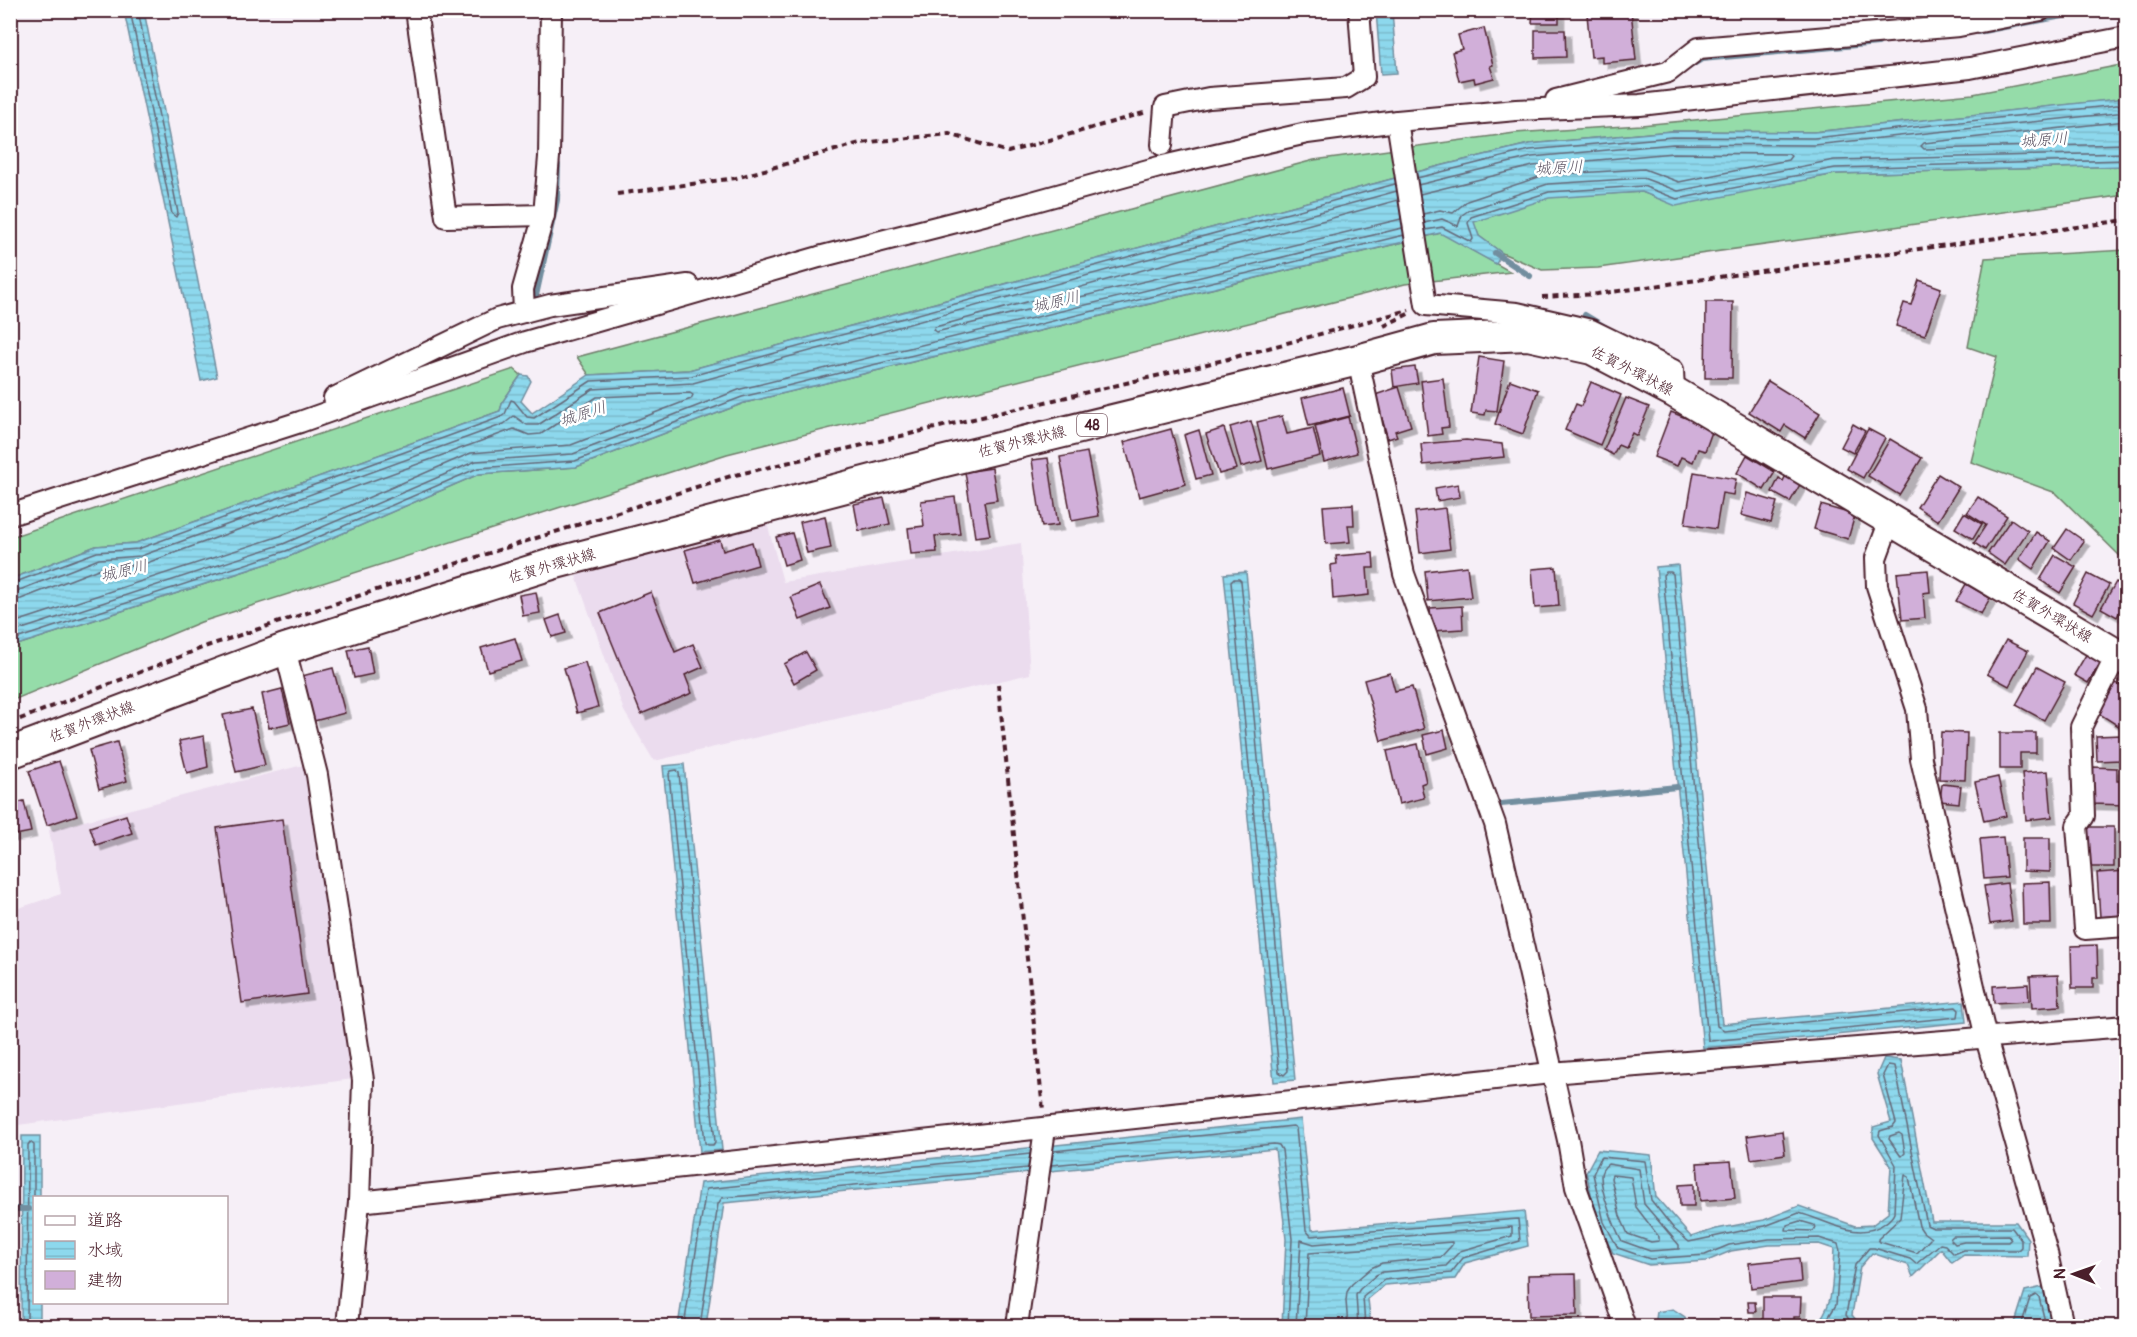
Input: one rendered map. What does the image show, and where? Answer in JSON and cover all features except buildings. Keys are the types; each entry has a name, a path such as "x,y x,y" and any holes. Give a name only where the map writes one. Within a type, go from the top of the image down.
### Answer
{"main road":[{"name":"佐賀外環状線","path":"10,753 285,649 552,564 940,462 1358,360 1434,339 1528,335 1592,349 1674,392 2122,657"}],"street":[{"path":"416,10 446,217 544,215"},
{"path":"524,312 523,289 544,215 549,157 551,10"},
{"path":"1162,146 1165,107 1209,98 1346,88 1364,77 1359,10"},
{"path":"1516,110 1668,72 1699,48 1959,26 2041,10"},
{"path":"10,515 300,422 525,342 819,257 1159,167 1307,133 1397,121 1516,110 1640,105 1971,68 2127,37"},
{"path":"1397,121 1426,305 1517,313 1591,330 1673,370 1674,392"},
{"path":"300,422 314,408 497,319 550,305 684,285 718,286"},
{"path":"1358,360 1404,574 1495,824 1568,1140 1576,1187 1625,1326"},
{"path":"1890,520 1875,558 1877,586 1917,710 1921,759 1986,1038 2047,1253 2063,1326"},
{"path":"285,649 317,775 363,1080 358,1202 347,1326"},
{"path":"2122,657 2081,728 2084,816 2077,826 2085,929 2127,926"},
{"path":"358,1202 1551,1073 2127,1026"},
{"path":"1017,1326 1045,1129"}],"path":[{"path":"617,194 736,178 860,143 905,138 949,134 1008,152 1165,107"},
{"path":"1540,297 1597,294 2127,220"},
{"path":"998,684 1045,1129"}],"shaded area":[{"path":"766,519 783,582 1021,543 1030,674 654,761 624,711 576,576"},
{"path":"303,765 353,1079 11,1126 10,911 61,894 49,830"}],"green space":[{"path":"2126,64 2126,98 2121,99 1814,132 1672,131 1529,144 1432,168 689,370 589,375 577,357 1314,160 1515,133 1641,125 1973,94"},
{"path":"2126,166 2126,195 1598,268 1542,270 1502,253 1479,236 1473,222 1549,197 1642,192 1676,205 1835,174"},
{"path":"1441,233 1511,272 1405,284 727,454 201,622 11,701 11,647 288,557 479,474 576,467 744,403"},
{"path":"2126,250 2126,562 2056,493 1971,462 1997,357 1968,347 1985,258"},
{"path":"514,369 521,375 503,401 500,411 136,543 96,546 11,579 11,537"}],"water":[{"path":"124,11 144,11 217,377 201,381"},
{"path":"1376,11 1392,11 1397,73 1381,74"},
{"name":"城原川","path":"2126,98 2126,166 1835,174 1676,206 1642,192 1549,198 1474,222 1479,236 1502,253 1496,264 1440,233 744,403 576,467 479,474 288,557 11,647 11,579 96,546 136,543 500,411 503,401 521,375 528,376 531,381 521,401 532,413 589,375 689,370 1432,168 1529,144 1672,131 1814,132"},
{"path":"1678,565 1722,1024 1964,1001 1966,1022 1703,1048 1656,567"},
{"path":"1246,572 1295,1080 1274,1082 1224,574"},
{"path":"684,764 722,1150 700,1152 663,766"},
{"path":"1884,1058 1901,1060 1932,1222 2016,1222 2028,1239 2027,1256 1964,1255 1952,1263 1941,1249 1913,1277 1908,1265 1872,1253 1860,1267 1852,1315 1861,1326 1813,1326 1826,1311 1829,1301 1833,1281 1834,1249 1819,1244 1769,1245 1731,1251 1707,1261 1649,1265 1613,1253 1598,1224 1586,1172 1598,1150 1651,1155 1656,1197 1691,1237 1716,1229 1764,1220 1799,1206 1855,1226 1872,1225 1888,1213 1891,1166 1873,1138 1873,1127 1891,1122 1877,1074"},
{"path":"1301,1119 1312,1230 1524,1211 1528,1246 1465,1263 1455,1279 1385,1285 1368,1299 1371,1326 1282,1326 1286,1239 1275,1149 724,1203 706,1326 678,1326 700,1183"},
{"path":"22,1136 40,1136 40,1196 33,1196 33,1304 40,1304 40,1326 21,1326"},
{"path":"2043,1287 2053,1326 2014,1326 2025,1291"},
{"path":"1673,1309 1685,1317 1686,1326 1655,1326 1657,1312"}],"waterway":[{"path":"1978,32 2094,10"},
{"path":"1687,68 1702,59 1878,43"},
{"path":"535,300 557,200 558,165"},
{"path":"1495,253 1530,276"},
{"path":"1585,315 1605,327"},
{"path":"1501,804 1677,787"},
{"path":"10,1209 28,1209"}]}
